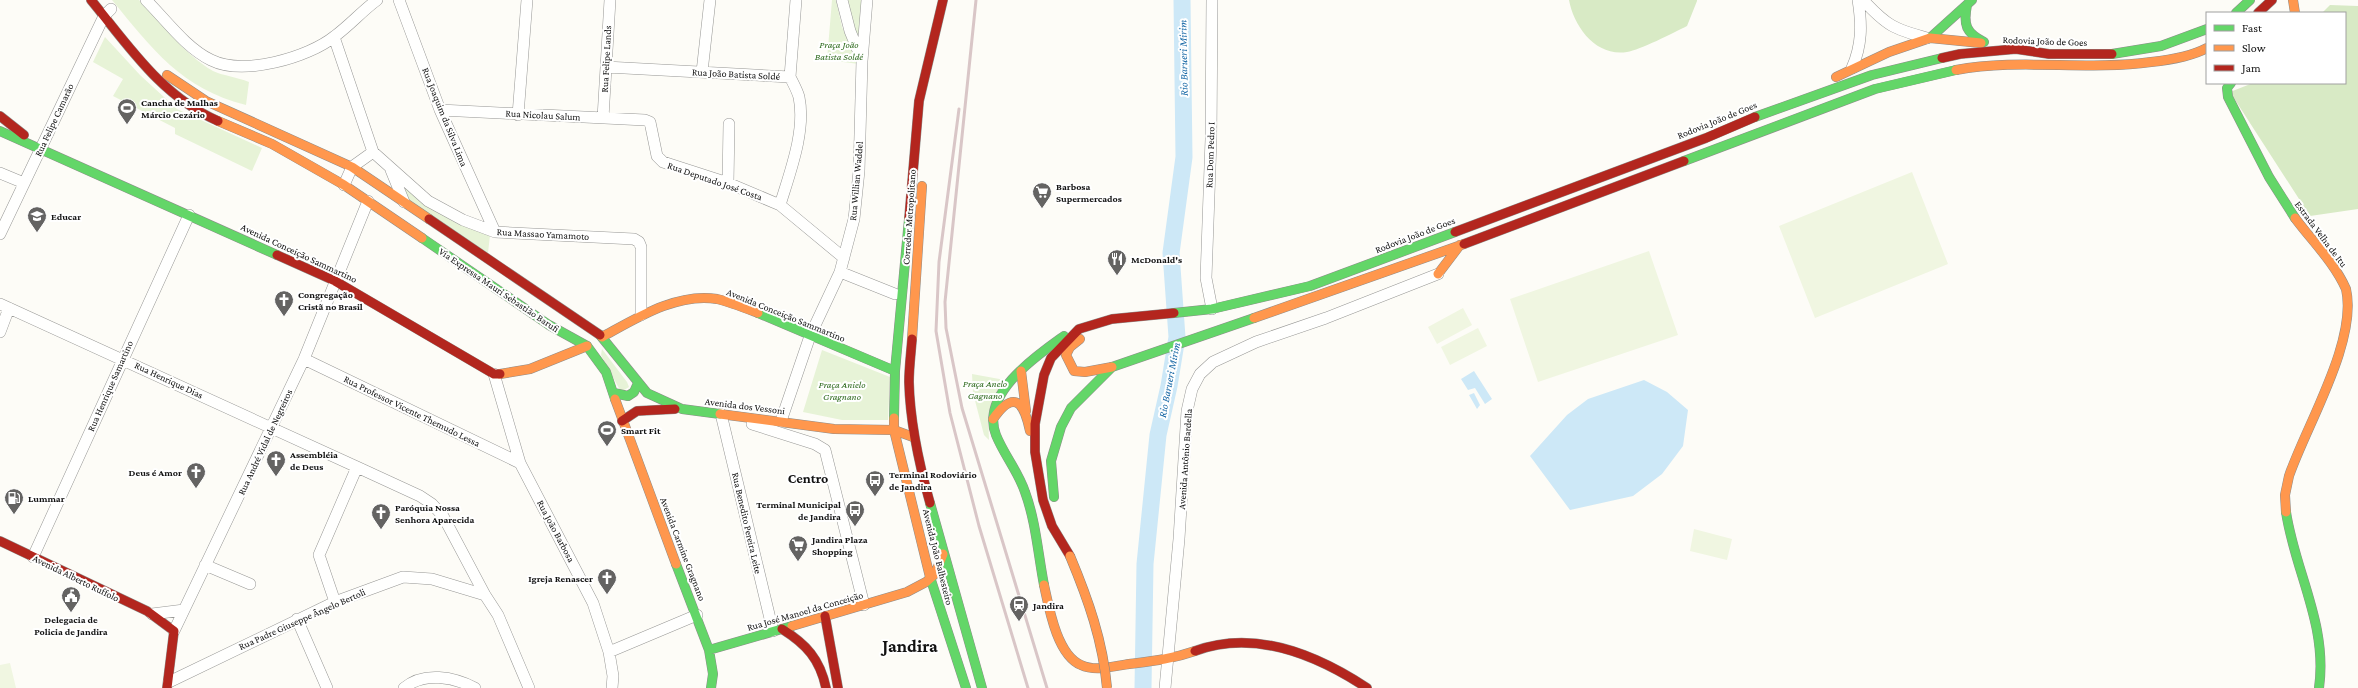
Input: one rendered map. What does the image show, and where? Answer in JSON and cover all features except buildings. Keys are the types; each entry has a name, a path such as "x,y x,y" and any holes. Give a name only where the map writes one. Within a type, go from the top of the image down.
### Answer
{"main road":[{"name":"Via Expressa Mauri Sebastião Barufi","path":"91,0 107,8 160,69 185,88 228,112 352,167 404,204 602,337"},
{"name":"Avenida João Balhesteiro","path":"943,0 939,23 919,101 894,371 894,430 931,580 966,688"},
{"path":"950,15 952,0"},
{"path":"2237,12 2250,0"},
{"path":"2259,12 2272,0"},
{"path":"2293,0 2295,12"},
{"path":"1775,108 1852,68 1890,52 1930,38 1970,3"},
{"path":"1970,3 1963,22 1966,31 1988,44"},
{"name":"Via Expressa Mauri Sebastião Barufi","path":"107,8 160,83 183,101 204,115 272,144 344,185 549,325 587,346 606,372 622,421"},
{"name":"Rodovia João de Goes","path":"1107,688 1104,654 1099,635 1083,586 1070,556 1052,526 1043,500 1035,452 1035,424 1044,375 1051,358 1079,329 1112,319 1149,317 1195,311 1213,317 1310,286 1706,138 1775,108 1872,75 1960,54 2016,49 2049,54 2110,54 2161,46 2206,29"},
{"path":"1930,38 1988,44 2016,49"},
{"path":"1097,323 1070,347 1066,355 1069,364 1074,371 1085,372 1112,367 1427,258 1875,89 1921,76 1988,66 2100,68 2135,65 2178,58 2206,48"},
{"name":"Estrada Velha de Itu","path":"2230,84 2227,88 2228,97 2284,204 2338,274 2351,305 2352,321 2348,343 2332,382 2300,448 2285,495 2289,532 2314,615 2320,646 2322,662 2319,688"},
{"path":"0,116 41,148"},
{"name":"Corredor Metropolitano","path":"924,160 926,130"},
{"path":"0,131 41,148"},
{"name":"Avenida Conceição Sammartino","path":"41,148 335,281 494,374"},
{"name":"Corredor Metropolitano","path":"913,437 909,381 923,176"},
{"path":"1433,277 1460,245"},
{"path":"1427,258 1433,277"},
{"name":"Avenida Conceição Sammartino","path":"602,337 641,315 685,300 716,299 750,310 894,371"},
{"path":"1207,335 1213,317"},
{"path":"1079,329 1046,349 1021,371 1003,391 993,419 996,434 1018,474 1034,521 1046,591 1057,634 1066,654 1071,660 1092,668 1163,661 1229,642 1279,647 1332,666 1367,688"},
{"name":"Avenida dos Vessoni","path":"602,337 647,393 682,409 834,429 894,430 913,437"},
{"path":"494,374 509,374 527,370 587,346"},
{"path":"1062,542 1051,486 1051,461 1054,445 1071,408 1112,367"},
{"path":"1021,371 1026,411 1035,452"},
{"path":"614,393 628,396 634,392 638,383"},
{"path":"993,419 1002,406 1013,402 1019,404 1026,411"},
{"path":"622,421 637,412 682,409"},
{"name":"Avenida Carmine Gragnano","path":"622,421 697,615 708,650 713,674 711,688"},
{"name":"Avenida João Balhesteiro","path":"913,437 943,554 982,688"},
{"name":"Avenida Alberto Ruffolo","path":"0,541 152,614 174,630"},
{"path":"931,580 941,564 943,554"},
{"name":"Rua José Manoel da Conceição","path":"708,650 907,592 931,580"},
{"path":"907,592 937,601"},
{"path":"825,616 838,688"},
{"name":"Rua André Vidal de Negreiros","path":"168,685 174,630"},
{"path":"777,630 803,641 810,649 822,669 826,688"}],"street":[{"path":"146,0 190,45 210,60 226,66 274,63 308,51 334,37 377,0"},
{"name":"Rua Joaquim da Silva Lima","path":"399,0 440,110 494,232"},
{"path":"518,115 527,0"},
{"name":"Rua Felipe Lands","path":"603,118 610,0"},
{"path":"702,72 710,0"},
{"name":"Rua João Batista Soldé","path":"606,67 790,77 796,0"},
{"path":"842,0 850,31 862,61"},
{"name":"Rua Willian Waddel","path":"781,421 810,336 840,272 854,219 857,193 862,61 867,0"},
{"name":"Rua Dom Pedro I","path":"1212,0 1211,139 1206,278 1213,317"},
{"path":"1852,68 1861,41 1862,23 1858,0"},
{"path":"1863,0 1883,22 1904,31 1930,38"},
{"name":"Rua Felipe Camarão","path":"0,234 107,8"},
{"name":"Rua Massao Yamamoto","path":"334,37 373,152 391,169 428,201 463,220 494,232 634,239 639,242 641,247 641,315"},
{"path":"780,205 790,170 801,114 798,95 790,77"},
{"name":"Rua Nicolau Salum","path":"440,110 645,120"},
{"name":"Rua Deputado José Costa","path":"645,120 650,122 657,156 663,162 728,183 780,205 844,258"},
{"path":"728,183 729,124"},
{"path":"344,185 352,167 373,152"},
{"name":"Rua Massao Yamamoto","path":"391,169 404,204"},
{"path":"0,173 24,183"},
{"name":"Rua André Vidal de Negreiros","path":"174,630 304,359 368,201"},
{"name":"Rua Henrique Samartino","path":"33,557 122,358 189,215"},
{"path":"840,272 895,294"},
{"name":"Avenida Antônio Bardella","path":"1164,688 1163,661 1179,539 1187,411 1192,389 1200,374 1213,362 1256,342 1326,318 1433,277"},
{"path":"0,332 5,306"},
{"name":"Rua Henrique Dias","path":"5,306 122,358 420,496 432,504 443,516 485,595 498,615 529,688"},
{"name":"Rua Professor Vicente Themudo Lessa","path":"304,359 520,463"},
{"name":"Rua João Barbosa","path":"494,374 520,463 593,603 609,652 613,676 612,688"},
{"path":"721,414 815,444 825,450 864,605"},
{"name":"Rua Benedito Pereira Leite","path":"721,414 777,630"},
{"path":"335,602 319,555 357,467"},
{"path":"205,565 250,584"},
{"name":"Rua Padre Giuseppe Ângelo Bertoli","path":"168,685 296,619 335,602 403,577 414,576 485,595"},
{"path":"152,614 184,610"},
{"path":"609,652 697,615"},
{"path":"296,619 327,688"},
{"path":"404,688 410,683 433,677 458,681 475,688"}],"green space":[{"path":"112,0 139,0 174,38 202,64 217,73 249,82 246,105 224,98 204,89 186,78 155,51"},
{"name":"Praça João Batista Soldé","path":"832,0 836,0 842,27 859,64 827,60"},
{"name":"Praça João Batista Soldé","path":"848,0 862,0 860,33 856,35 853,32"},
{"path":"1569,0 1697,1 1687,26 1633,51 1616,52 1606,50 1596,45 1588,38 1581,30 1576,20"},
{"path":"2330,5 2358,6 2358,209 2310,216 2230,92 2250,84 2346,84 2346,12 2323,12"},
{"path":"105,37 140,75 177,109 262,148 252,171 175,134 175,128 113,96 123,79 93,62"},
{"path":"1912,172 1948,264 1815,318 1779,226"},
{"path":"396,176 490,235 488,253 404,198"},
{"path":"1649,251 1678,335 1538,382 1510,299"},
{"path":"1463,308 1472,325 1437,344 1428,327"},
{"path":"1478,328 1487,346 1450,365 1441,347"},
{"path":"602,349 627,382 629,387 621,392 601,355"},
{"name":"Praça Anielo Gragnano","path":"822,350 890,377 888,420 842,420 803,412"},
{"name":"Praça Anelo Gagnano","path":"972,374 1005,380 988,415 989,440 984,435 973,393"},
{"path":"1694,529 1732,539 1727,560 1690,551"},
{"path":"10,663 16,688 0,688 0,665"}],"water":[{"path":"1474,371 1492,399 1485,404 1475,388 1468,390 1461,379"},
{"path":"1644,380 1667,392 1688,410 1683,446 1662,474 1633,496 1570,510 1530,456 1567,415 1588,399"},
{"path":"1474,393 1480,405 1477,409 1469,395"}],"waterway":[{"name":"Rio Barueri Mirim","path":"1143,688 1145,564 1158,435 1169,386 1177,337 1171,253 1184,157 1182,0"}],"railway":[{"path":"976,0 945,302 946,328 962,408 1047,688"},
{"path":"959,109 939,262 936,331 950,413 979,526 1028,688"}],"traffic: fast":[{"path":"1930,38 1972,0"},
{"path":"2237,12 2250,0"},
{"path":"1967,5 1965,18 1967,28 1973,35 1984,42"},
{"path":"2112,54 2161,46 2206,29"},
{"path":"1755,117 1872,75 1942,58"},
{"path":"1684,161 1875,89 1956,70"},
{"path":"2230,84 2227,88 2228,97 2269,177 2295,218"},
{"path":"0,131 277,255"},
{"path":"894,418 895,371 909,219"},
{"path":"1174,313 1212,309 1310,286 1455,232"},
{"path":"422,238 549,325 587,346 606,372 615,399"},
{"path":"758,313 895,371"},
{"path":"1054,497 1051,461 1061,427 1071,408 1112,367 1254,318"},
{"path":"600,335 647,393 682,409 720,414"},
{"path":"1044,585 1029,503 1019,477 996,435 993,420 996,405 1003,391 1026,365 1064,336"},
{"path":"614,393 628,396 634,392 638,383"},
{"path":"930,503 982,688"},
{"path":"2286,512 2290,534 2315,620 2321,665 2319,688"},
{"path":"676,564 709,650 792,626"},
{"path":"930,577 966,688"},
{"path":"709,650 713,674 711,688"}],"traffic: slow":[{"path":"2293,0 2295,12"},
{"path":"1836,77 1889,52 1930,38 1981,43"},
{"path":"1956,70 2004,65 2127,64 2180,58 2206,48"},
{"path":"167,75 206,101 352,167 429,219"},
{"path":"218,121 272,144 344,185 422,238"},
{"path":"912,339 922,186"},
{"path":"2286,512 2285,495 2289,476 2338,358 2345,333 2348,310 2346,289 2341,279 2329,261 2295,218"},
{"path":"1254,318 1464,244"},
{"path":"1438,274 1460,245"},
{"path":"602,337 642,315 672,303 687,299 717,299 758,313"},
{"path":"1080,339 1070,347 1066,355 1074,371 1085,372 1112,367"},
{"path":"500,374 530,369 587,346"},
{"path":"1021,371 1026,411"},
{"path":"615,399 676,564"},
{"path":"993,419 1007,404 1012,402 1017,403 1025,413 1030,431"},
{"path":"720,414 834,429 894,430 913,437"},
{"path":"894,418 894,430 930,577"},
{"path":"792,626 907,592 926,582 935,574 943,554"},
{"path":"1070,556 1094,620 1102,654 1107,688"},
{"path":"1044,585 1055,630 1060,641 1066,652 1073,660 1081,665 1093,668 1105,668 1178,656 1195,651"}],"traffic: jam":[{"path":"91,0 133,52 163,84 198,111 218,121"},
{"path":"909,219 919,101 943,0"},
{"path":"2259,12 2272,0"},
{"path":"1942,58 1960,54 2016,49 2049,54 2112,54"},
{"path":"0,116 24,135"},
{"path":"1455,232 1706,138 1755,117"},
{"path":"1464,244 1684,161"},
{"path":"429,219 600,335"},
{"path":"277,255 335,281 494,374 500,374"},
{"path":"1070,556 1052,526 1043,500 1035,452 1035,424 1044,375 1051,358 1079,329 1112,319 1174,313"},
{"path":"912,339 909,382 911,413 922,473 930,503"},
{"path":"622,421 637,411 675,409"},
{"path":"0,541 147,611 174,631 167,688"},
{"path":"825,616 838,688"},
{"path":"782,629 798,640 811,653 820,669 826,688"},
{"path":"1195,651 1217,645 1240,643 1262,644 1306,656 1348,676 1367,688"}],"place":[{"name":"Cancha de Malhas Márcio Cezário","path":"127,125"},
{"name":"Barbosa Supermercados","path":"1042,209"},
{"name":"Educar","path":"37,233"},
{"name":"McDonald's","path":"1117,276"},
{"name":"Congregação Cristã no Brasil","path":"284,317"},
{"name":"Smart Fit","path":"607,447"},
{"name":"Assembléia de Deus","path":"276,477"},
{"name":"Deus é Amor","path":"196,489"},
{"name":"Terminal Rodoviário de Jandira","path":"875,497"},
{"name":"Lummar","path":"14,515"},
{"name":"Terminal Municipal de Jandira","path":"855,527"},
{"name":"Paróquia Nossa Senhora Aparecida","path":"381,530"},
{"name":"Jandira Plaza Shopping","path":"798,562"},
{"name":"Igreja Renascer","path":"607,595"},
{"name":"Delegacia de Policia de Jandira","path":"71,613"},
{"name":"Jandira","path":"1019,622"}],"district":[{"name":"Centro","path":"808,478"},
{"name":"Jandira","path":"910,646"}]}
